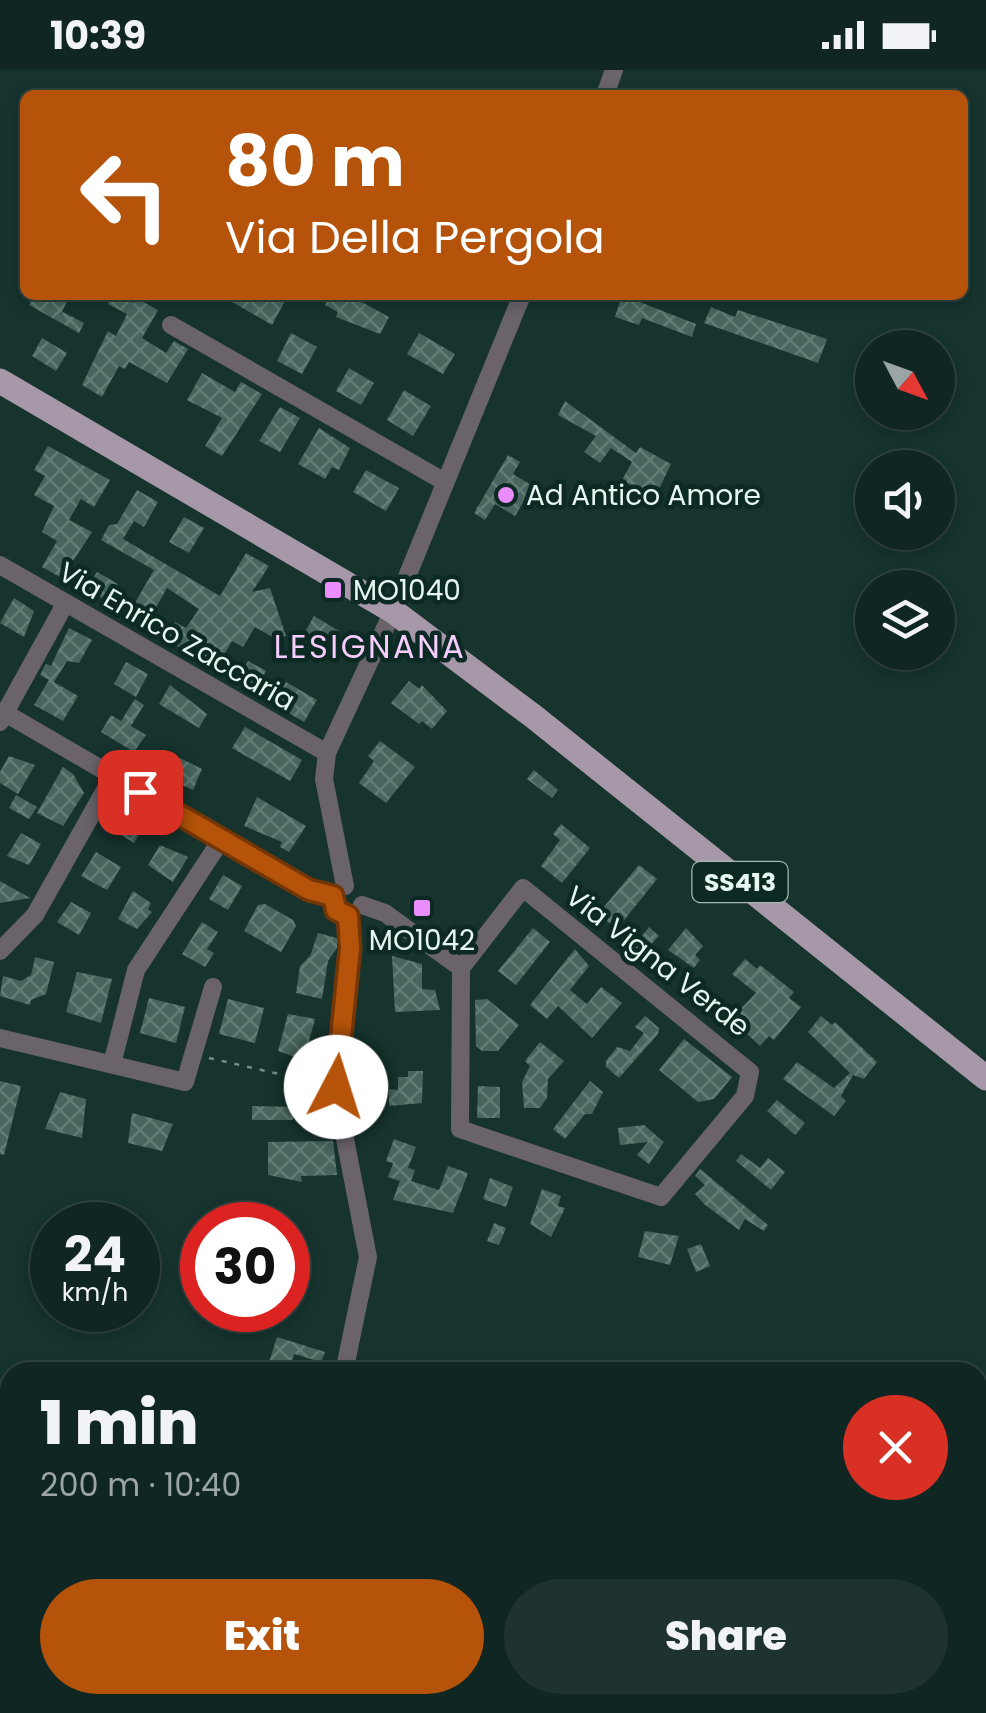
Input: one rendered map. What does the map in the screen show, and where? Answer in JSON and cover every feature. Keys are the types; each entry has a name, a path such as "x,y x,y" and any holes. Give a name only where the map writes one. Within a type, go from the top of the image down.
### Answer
{"main road":[{"name":"SS413","path":"0,382 392,611 533,716 986,1078"}],"street":[{"path":"461,968 385,913 336,910 339,891 324,779 327,753 392,611 520,300"},
{"path":"171,325 445,482"},
{"name":"Via Enrico Zaccaria","path":"0,565 327,753"},
{"path":"65,604 3,718 113,776 309,890 359,890 336,1087 368,1257 346,1362"},
{"path":"0,951 35,916 113,776"},
{"path":"112,1064 136,970 221,840"},
{"name":"Via Vigna Verde","path":"523,888 743,1062 750,1072 745,1096 662,1197 460,1129 461,968 523,888"},
{"path":"0,1038 186,1082 213,987"}],"path":[{"path":"193,1055 336,1087"}],"building":[{"path":"32,300 68,300 60,316 63,312 84,323 79,333 29,305"},
{"path":"110,300 140,300 158,310 142,338 166,353 174,341 188,349 167,383 129,362 125,369 119,366 102,397 82,385 108,331 116,336 127,314 108,304"},
{"path":"229,300 283,300 272,325"},
{"path":"328,300 358,300 389,317 380,334 336,317 338,312 325,305"},
{"path":"620,300 635,300 696,324 692,337 642,318 639,325 615,317"},
{"path":"711,307 735,317 738,310 827,339 818,363 704,323"},
{"path":"291,333 317,347 302,374 277,361"},
{"path":"419,333 455,354 443,374 407,354"},
{"path":"42,338 67,353 56,371 32,356"},
{"path":"349,368 374,383 361,405 336,391"},
{"path":"202,373 235,392 241,382 262,394 222,456 205,446 222,418 187,400"},
{"path":"404,390 431,406 413,436 387,420"},
{"path":"565,401 636,453 640,447 671,464 659,489 650,485 646,494 622,480 632,462 611,448 600,463 584,452 596,436 558,415"},
{"path":"280,407 300,418 280,452 259,441"},
{"path":"319,428 350,448 339,470 332,467 325,479 298,464"},
{"path":"48,446 110,480 94,507 81,499 69,520 92,532 62,578 42,567 57,541 42,532 54,506 34,495 45,476 34,470"},
{"name":"Ad Antico Amore","path":"508,455 520,462 513,474 533,486 515,516 495,504 485,520 474,513"},
{"path":"366,470 399,488 386,511 353,492"},
{"path":"137,490 158,502 144,527 134,521 123,539 220,596 246,553 269,566 252,592 270,588 286,636 276,639 255,627 243,647 232,641 215,670 166,639 175,622 186,628 199,609 167,588 144,629 126,618 154,570 101,540 109,525 117,524"},
{"path":"184,517 204,528 189,553 169,542"},
{"path":"97,572 118,584 108,602 87,589"},
{"path":"14,598 34,611 24,637 0,623"},
{"path":"314,616 339,631 321,663 296,648"},
{"path":"69,628 92,640 79,663 67,661 54,682 78,696 63,721 34,705 49,680 40,675 46,664 51,666"},
{"path":"248,661 266,671 254,692 236,682"},
{"path":"126,662 148,674 136,697 114,684"},
{"path":"409,681 419,689 422,685 447,711 432,729 391,703"},
{"path":"286,682 317,700 304,722 273,704"},
{"path":"170,685 207,714 199,728 159,704"},
{"path":"135,699 144,705 131,726 146,735 134,752 101,732 111,715 121,721"},
{"path":"245,727 302,760 290,781 232,748"},
{"path":"380,741 415,767 386,803 359,783 374,761 368,756"},
{"path":"164,750 202,769 193,790 162,776 156,765"},
{"path":"9,756 35,765 18,794 0,783 0,772"},
{"path":"63,767 73,774 84,793 63,826 37,813"},
{"path":"534,770 558,790 552,798 527,779"},
{"path":"16,795 37,807 29,819 9,808"},
{"path":"257,797 306,826 289,852 280,847 282,842 244,826"},
{"path":"126,810 146,822 134,843 114,831"},
{"path":"561,824 590,848 562,883 541,866 560,840 553,834"},
{"path":"21,833 41,844 29,865 7,856"},
{"path":"160,845 188,857 173,882 148,865"},
{"path":"96,852 121,867 107,890 81,876"},
{"path":"639,865 657,879 617,929 598,914"},
{"path":"223,875 242,886 228,910 209,899"},
{"path":"0,881 30,898 0,903"},
{"path":"133,891 151,903 148,909 152,912 137,929 118,919"},
{"path":"71,902 91,913 79,935 57,922"},
{"path":"265,904 293,920 296,926 281,952 244,931 258,905"},
{"path":"202,922 218,932 207,949 214,953 205,967 182,954"},
{"path":"649,927 659,936 634,962 626,956"},
{"path":"533,928 550,942 516,985 498,971"},
{"path":"686,928 703,946 695,955 700,960 694,968 668,950"},
{"path":"318,933 337,938 337,948 328,961 322,999 296,993 300,966 310,956"},
{"path":"575,949 589,966 570,990 587,1004 601,987 622,1003 592,1038 558,1006 547,1019 530,1005"},
{"path":"392,956 422,964 422,989 435,990 440,1010 395,1012"},
{"path":"35,957 54,962 46,994 31,1000 30,1005 0,996 3,976 21,981 31,975"},
{"path":"745,959 757,969 760,965 794,992 789,998 801,1007 774,1040 769,1036 760,1046 731,1019 756,993 732,974"},
{"path":"77,972 112,979 101,1023 66,1012"},
{"path":"149,998 185,1007 176,1043 140,1033"},
{"path":"228,999 264,1008 255,1043 219,1034"},
{"path":"487,999 519,1025 498,1051 482,1051 476,1046 475,1000"},
{"path":"288,1014 315,1019 304,1060 278,1051"},
{"path":"645,1016 659,1028 658,1034 619,1078 606,1067 606,1061 617,1047 630,1051 644,1033 635,1027"},
{"path":"821,1016 832,1025 835,1022 877,1062 864,1079 853,1075 841,1096 846,1101 834,1116 783,1079 797,1062 834,1088 850,1073 808,1032"},
{"path":"684,1039 732,1077 714,1099 698,1102 659,1070"},
{"path":"540,1042 564,1061 548,1079 547,1098 540,1108 524,1108 522,1082 530,1066 525,1061"},
{"path":"408,1071 423,1071 422,1103 389,1106 389,1089 398,1090 398,1077 408,1077"},
{"path":"0,1081 21,1086 4,1155 0,1154"},
{"path":"590,1081 603,1092 592,1114 585,1114 565,1139 553,1129"},
{"path":"478,1086 500,1087 500,1118 477,1118"},
{"path":"60,1092 86,1099 82,1138 45,1129"},
{"path":"777,1100 805,1123 795,1135 767,1111"},
{"path":"252,1106 293,1107 293,1120 252,1120"},
{"path":"132,1113 173,1124 162,1151 128,1143"},
{"path":"644,1125 664,1142 649,1164 637,1155 648,1142 620,1145 618,1128"},
{"path":"394,1139 416,1147 408,1168 415,1170 411,1181 439,1190 448,1166 468,1173 453,1213 393,1200 400,1181 388,1177 393,1163 386,1161"},
{"path":"333,1141 337,1175 301,1176 302,1182 268,1175 268,1142"},
{"path":"741,1154 760,1168 768,1158 785,1172 771,1190 736,1161"},
{"path":"700,1169 768,1225 764,1231 745,1219 739,1230 705,1205 695,1194 705,1185 695,1176"},
{"path":"490,1178 513,1187 506,1207 483,1199"},
{"path":"542,1189 561,1196 558,1206 565,1208 551,1237 530,1224"},
{"path":"494,1223 506,1228 499,1245 487,1241"},
{"path":"645,1231 679,1236 670,1265 638,1257"},
{"path":"701,1244 710,1266 696,1272 687,1249"},
{"path":"277,1337 325,1352 321,1362 294,1354 291,1362 269,1362"}],"place":[{"name":"Ad Antico Amore","path":"506,495"},
{"name":"MO1040","path":"333,590"},
{"name":"MO1042","path":"422,908"}],"district":[{"name":"LESIGNANA","path":"370,647"}],"route":[{"path":"140,792 309,890 333,896 336,910 348,916 350,948 336,1087"}]}
